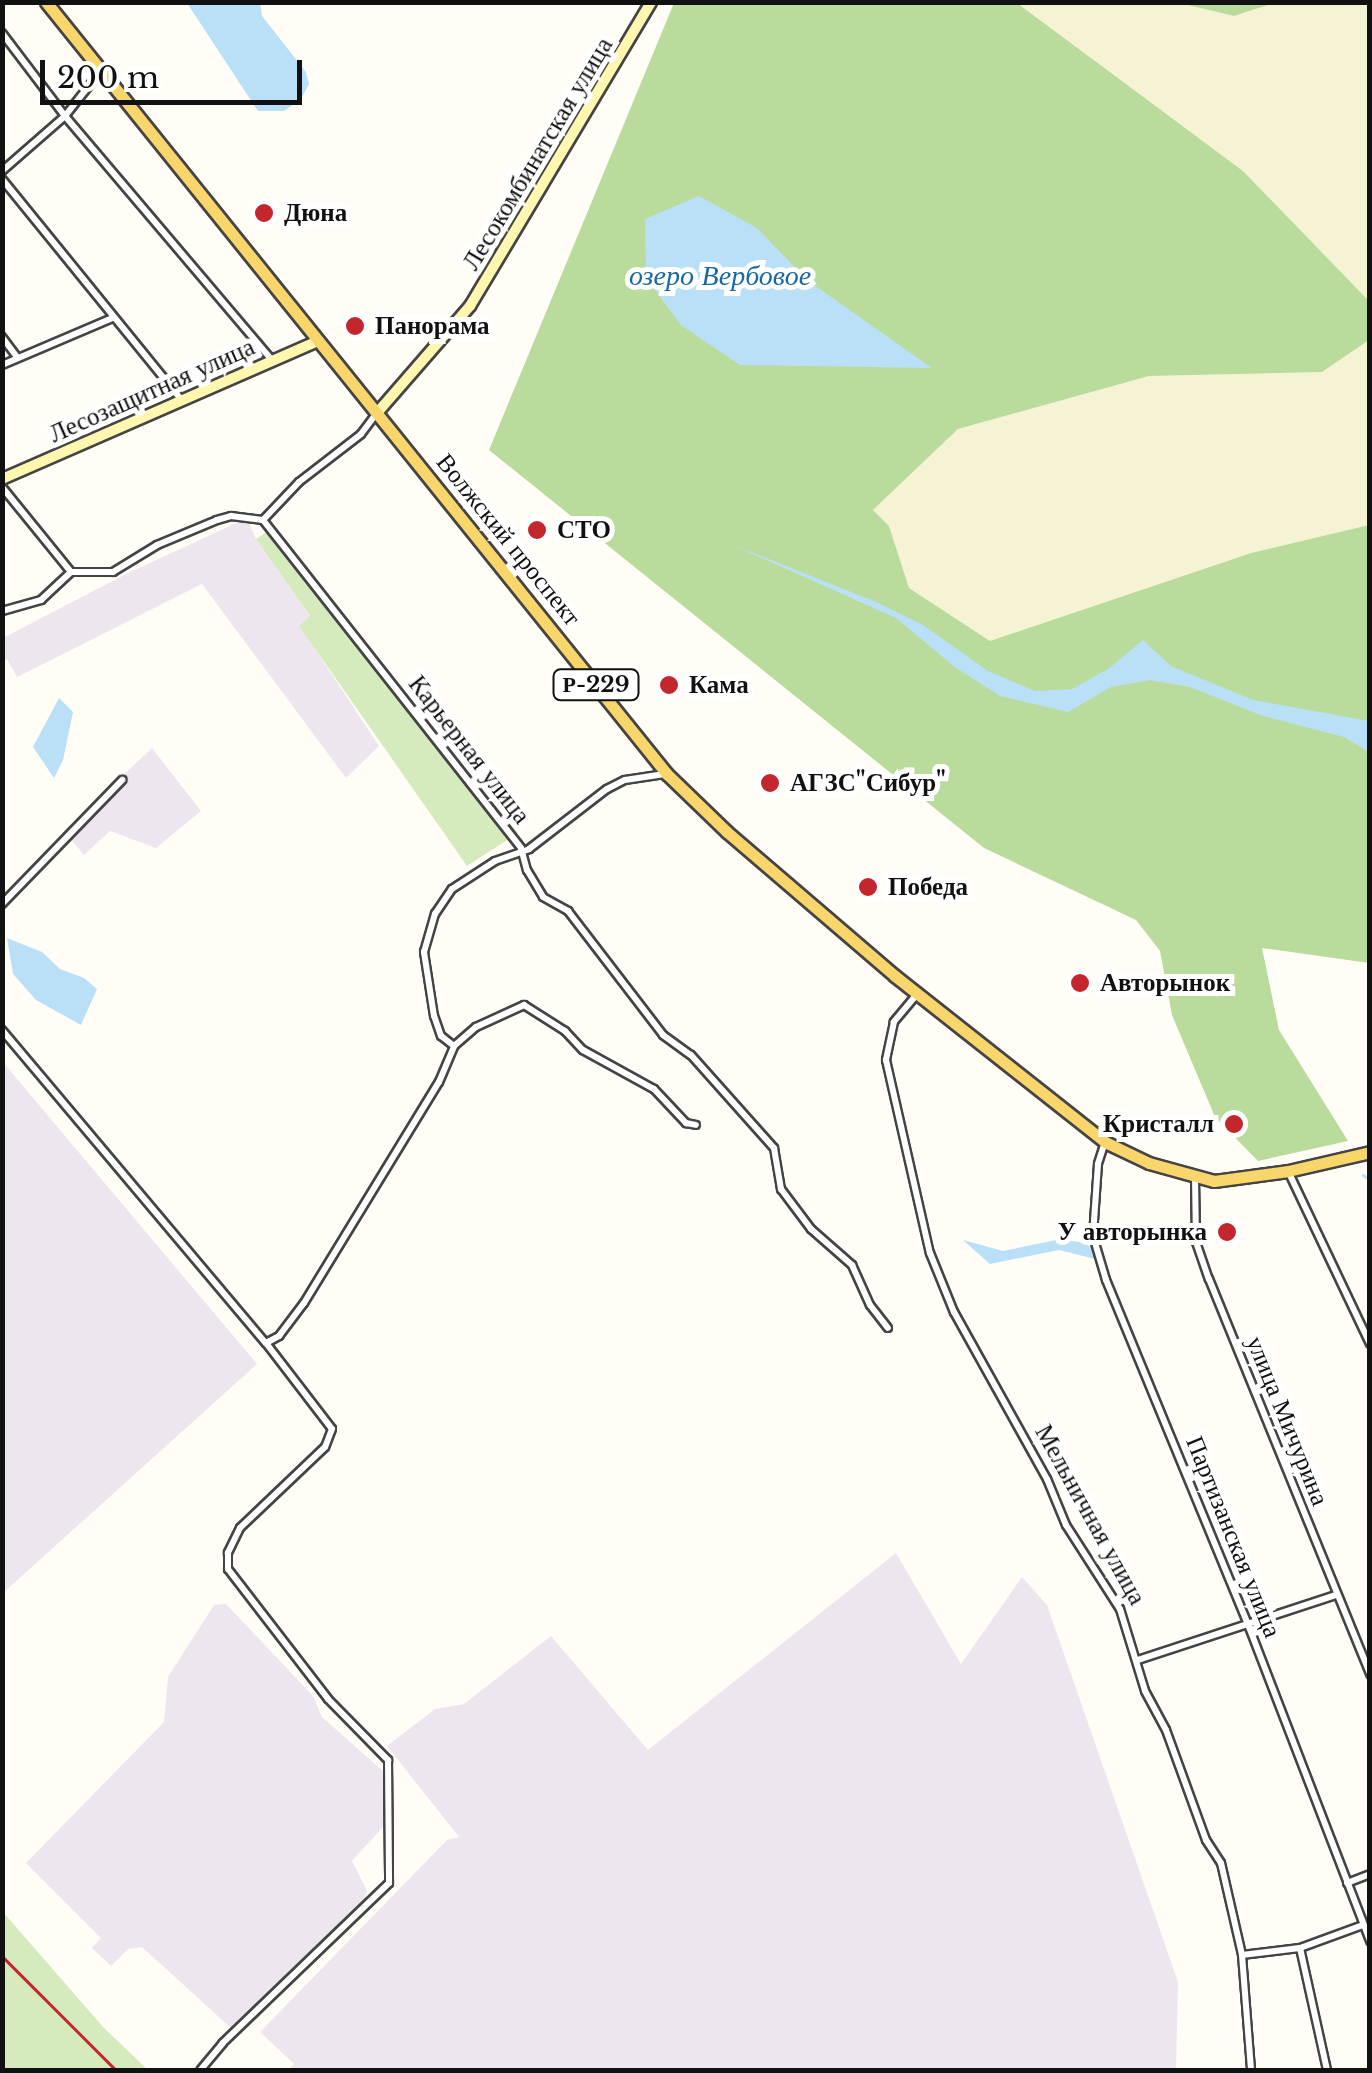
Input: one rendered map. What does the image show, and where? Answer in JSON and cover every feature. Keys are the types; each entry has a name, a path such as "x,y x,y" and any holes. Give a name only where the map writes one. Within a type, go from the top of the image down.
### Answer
{"main road":[{"name":"Волжский проспект","path":"46,2 667,774 727,832 918,993 1105,1142 1149,1163 1195,1177 1231,1181 1370,1152"}],"street":[{"name":"Лесокомбинатская улица","path":"377,413 470,306 651,2"},
{"path":"2,33 65,116 272,360"},
{"path":"2,171 65,116 101,71"},
{"path":"2,178 180,398"},
{"path":"2,365 112,318"},
{"path":"2,338 18,356"},
{"name":"Лесозащитная улица","path":"2,479 318,340"},
{"path":"2,612 41,600 71,572 113,572 157,546 231,516 263,520 299,482 360,434 377,413"},
{"path":"2,487 71,572"},
{"name":"Карьерная улица","path":"263,520 521,848 527,870 543,896 568,911 663,1035 690,1055 774,1148 781,1189 811,1229 852,1265 870,1305 888,1328"},
{"path":"454,1046 441,1036 434,1016 425,938 452,889 521,848 529,848 626,780 667,774"},
{"path":"2,904 122,780"},
{"name":"Мельничная улица","path":"918,993 894,1022 886,1060 930,1253 954,1312 1048,1480 1066,1525 1120,1609 1145,1691 1166,1730 1206,1840 1220,1863 1242,1955 1252,2070"},
{"path":"266,1342 279,1336 304,1303 438,1082 454,1046 476,1027 524,1005 565,1031 583,1050 654,1089 686,1123 696,1125"},
{"path":"2,1030 266,1342 332,1429 325,1447 240,1528 228,1553 228,1569 328,1699 388,1760 392,1864 389,1883 223,2043 200,2070"},
{"name":"Партизанская улица","path":"1105,1142 1098,1164 1094,1224 1101,1262 1249,1627 1370,1941"},
{"path":"1288,1171 1370,1344"},
{"name":"улица Мичурина","path":"1195,1177 1194,1229 1202,1261 1370,1674"},
{"path":"1138,1660 1249,1627 1336,1595"},
{"path":"1357,1644 1370,1639"},
{"path":"1347,1883 1370,1874"},
{"path":"1242,1955 1300,1948 1363,1925"},
{"path":"1300,1948 1327,2070"}],"shaded area":[{"path":"1017,3 1179,3 1234,16 1274,3 1369,3 1369,301 1243,171"},
{"path":"1369,340 1369,525 1251,553 990,641 909,588 889,526 873,510 958,429 1149,376 1322,372"},
{"path":"247,518 256,539 310,616 300,626 379,746 346,778 202,584 17,677 7,659 3,661 3,638 128,573"},
{"path":"152,748 201,811 156,848 110,831 84,855 64,831"},
{"path":"2,1061 257,1364 3,1593 2,1593"},
{"path":"896,1553 961,1664 1022,1577 1047,1605 1178,1982 1176,2070 288,2070 294,2064 260,2032 447,1840 459,1837 387,1746 435,1709 464,1704 551,1636 648,1750"},
{"path":"226,1604 313,1696 322,1717 384,1772 385,1825 352,1861 367,1891 362,1905 231,2028 142,1947 128,1949 111,1966 92,1948 101,1938 26,1863 164,1722 168,1677 214,1605"}],"green space":[{"path":"674,3 1017,3 1243,171 1369,301 1369,340 1322,372 1149,376 958,429 873,510 889,526 909,588 990,641 1251,553 1369,525 1369,963 1262,948 1279,1030 1348,1141 1258,1161 1215,1117 1172,1015 1160,951 1136,920 984,848 489,450"},
{"path":"1179,3 1274,3 1234,16"},
{"path":"268,531 518,833 467,866 299,626 310,616 256,539"},
{"path":"2,1911 104,2028 148,2070 3,2070"}],"water":[{"path":"187,3 260,3 262,16 306,72 309,84 301,99 284,111 258,111"},
{"name":"озеро Вербовое","path":"699,196 757,228 807,280 932,368 740,365 681,325 646,278 645,219"},
{"path":"733,545 876,602 923,625 988,671 1035,691 1072,689 1108,669 1143,640 1171,666 1253,700 1369,721 1369,752 1344,737 1263,716 1190,687 1150,680 1111,687 1068,712 1000,696 956,668 896,618"},
{"path":"59,698 73,712 63,760 54,778 33,747"},
{"path":"7,938 42,952 60,969 84,978 97,989 81,1025 36,1000 13,974"},
{"path":"1061,1239 1085,1243 1094,1250 1095,1259 1059,1250 990,1264 963,1240 1003,1251"}],"waterway":[{"path":"1363,1175 1370,1179"}],"railway":[{"path":"2,1956 116,2070"}],"place":[{"name":"Дюна","path":"264,213"},
{"name":"Панорама","path":"355,326"},
{"name":"СТО","path":"537,530"},
{"name":"Кама","path":"669,685"},
{"name":"АГЗС\"Сибур\"","path":"770,783"},
{"name":"Победа","path":"868,887"},
{"name":"Авторынок","path":"1080,983"},
{"name":"Кристалл","path":"1234,1124"},
{"name":"У авторынка","path":"1227,1232"}]}
